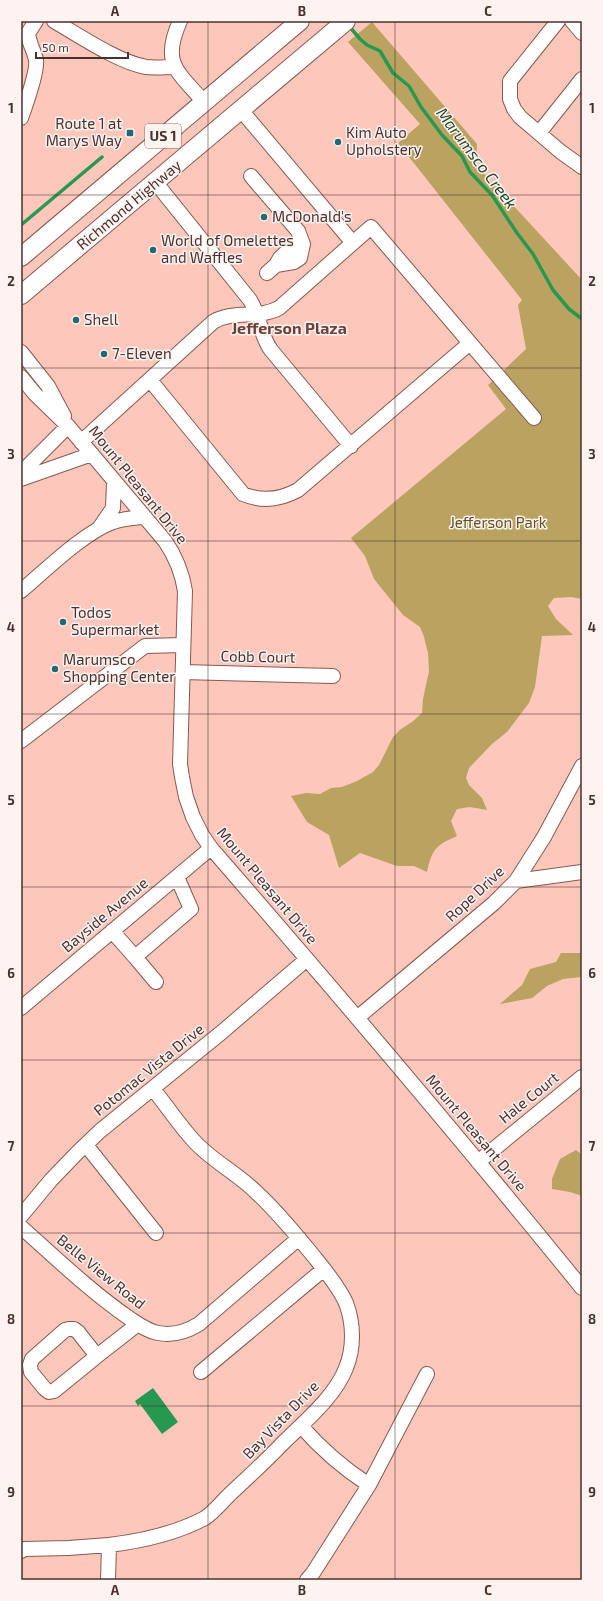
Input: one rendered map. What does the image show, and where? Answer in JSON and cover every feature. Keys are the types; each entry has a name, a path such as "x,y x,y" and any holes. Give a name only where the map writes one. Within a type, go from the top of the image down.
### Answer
{"main road":[{"name":"Richmond Highway","path":"21,296 346,21"},
{"name":"Richmond Highway","path":"21,257 299,22"}],"street":[{"path":"21,118 27,78 36,70 36,61 30,47 28,33 36,21"},
{"path":"54,21 112,54 135,64 150,67 174,67"},
{"path":"180,21 170,50 174,67 204,102"},
{"path":"558,21 510,81 510,98 514,109 520,117 582,167"},
{"path":"572,21 582,33"},
{"path":"539,133 582,79"},
{"path":"241,110 353,243"},
{"path":"251,176 298,231 301,239 280,258 271,269"},
{"path":"156,183 245,292 258,314 264,338 271,350 351,446"},
{"path":"81,442 217,320 270,312 279,308 371,227 534,418"},
{"path":"150,380 242,494 255,498 271,499 288,495 298,490 470,343"},
{"name":"Mount Pleasant Drive","path":"21,352 48,386 68,426"},
{"name":"Mount Pleasant Drive","path":"21,377 35,394 68,426 143,517 165,541 174,554 180,567 185,591 180,764 186,797 193,817 202,835 478,1162 582,1288"},
{"path":"21,473 68,426"},
{"path":"21,479 92,454"},
{"path":"99,529 113,508 114,482"},
{"path":"21,591 70,550 99,529 121,520 143,517"},
{"path":"21,741 145,646 183,645"},
{"name":"Cobb Court","path":"183,672 333,676"},
{"name":"Rope Drive","path":"357,1018 494,903 516,881 544,837 582,766"},
{"name":"Bayside Avenue","path":"21,1008 212,848"},
{"path":"516,881 582,872"},
{"path":"135,957 191,909 177,877"},
{"path":"112,931 156,982"},
{"name":"Potomac Vista Drive","path":"21,1216 51,1180 86,1144 222,1032 307,959"},
{"name":"Hale Court","path":"478,1162 582,1077"},
{"name":"Bay Vista Drive","path":"21,1551 24,1549 68,1548 109,1545 136,1541 184,1528 206,1517 328,1399 346,1369 351,1352 352,1335 346,1303 338,1288 324,1269 299,1238 255,1191 210,1157 194,1141 153,1089"},
{"path":"86,1144 156,1233"},
{"name":"Belle View Road","path":"21,1227 93,1291 147,1330 164,1334 182,1332 191,1329 299,1238"},
{"path":"200,1372 324,1269"},
{"path":"97,1356 78,1332 74,1329 69,1329 65,1330 35,1355 30,1365 31,1372 45,1389 49,1392 54,1391 138,1324"},
{"path":"307,1580 369,1485 427,1374"},
{"path":"301,1426 334,1461 369,1485"},
{"path":"108,1580 109,1545"}],"green space":[{"name":"Jefferson Park","path":"372,22 477,144 476,165 582,280 582,599 571,597 554,598 548,606 556,619 573,635 542,636 535,687 529,703 507,732 492,744 469,768 466,778 469,785 482,798 487,810 470,807 457,809 451,821 457,836 444,842 436,849 431,858 427,872 414,866 397,866 360,853 339,868 329,835 307,822 291,796 306,793 320,794 331,788 342,787 357,781 373,772 379,765 393,737 422,713 423,699 429,671 428,653 420,627 403,615 374,579 365,556 351,538 506,409 488,385 526,349 518,305 522,300 398,143 420,124 348,42"},
{"path":"561,953 582,953 582,977 563,979 547,986 532,998 500,1004 522,985 530,969 556,962"},
{"path":"576,1150 582,1155 582,1196 552,1189 552,1179 560,1159"}],"shaded area":[{"path":"153,1388 178,1422 162,1434 140,1404 138,1406 135,1401"}],"waterway":[{"name":"Marumsco Creek","path":"349,26 367,45 380,51 393,73 409,86 421,107 442,135 462,156 470,172 492,195 533,254 553,290 569,309 582,319"},
{"path":"21,225 102,157"}],"place":[{"name":"Route 1 at Marys Way","path":"130,133"},
{"name":"Kim Auto Upholstery","path":"338,142"},
{"name":"McDonald's","path":"264,217"},
{"name":"World of Omelettes and Waffles","path":"153,250"},
{"name":"Shell","path":"76,320"},
{"name":"7-Eleven","path":"104,354"},
{"name":"Todos Supermarket","path":"63,622"},
{"name":"Marumsco Shopping Center","path":"55,669"}],"district":[{"name":"Jefferson Plaza","path":"289,328"}]}
